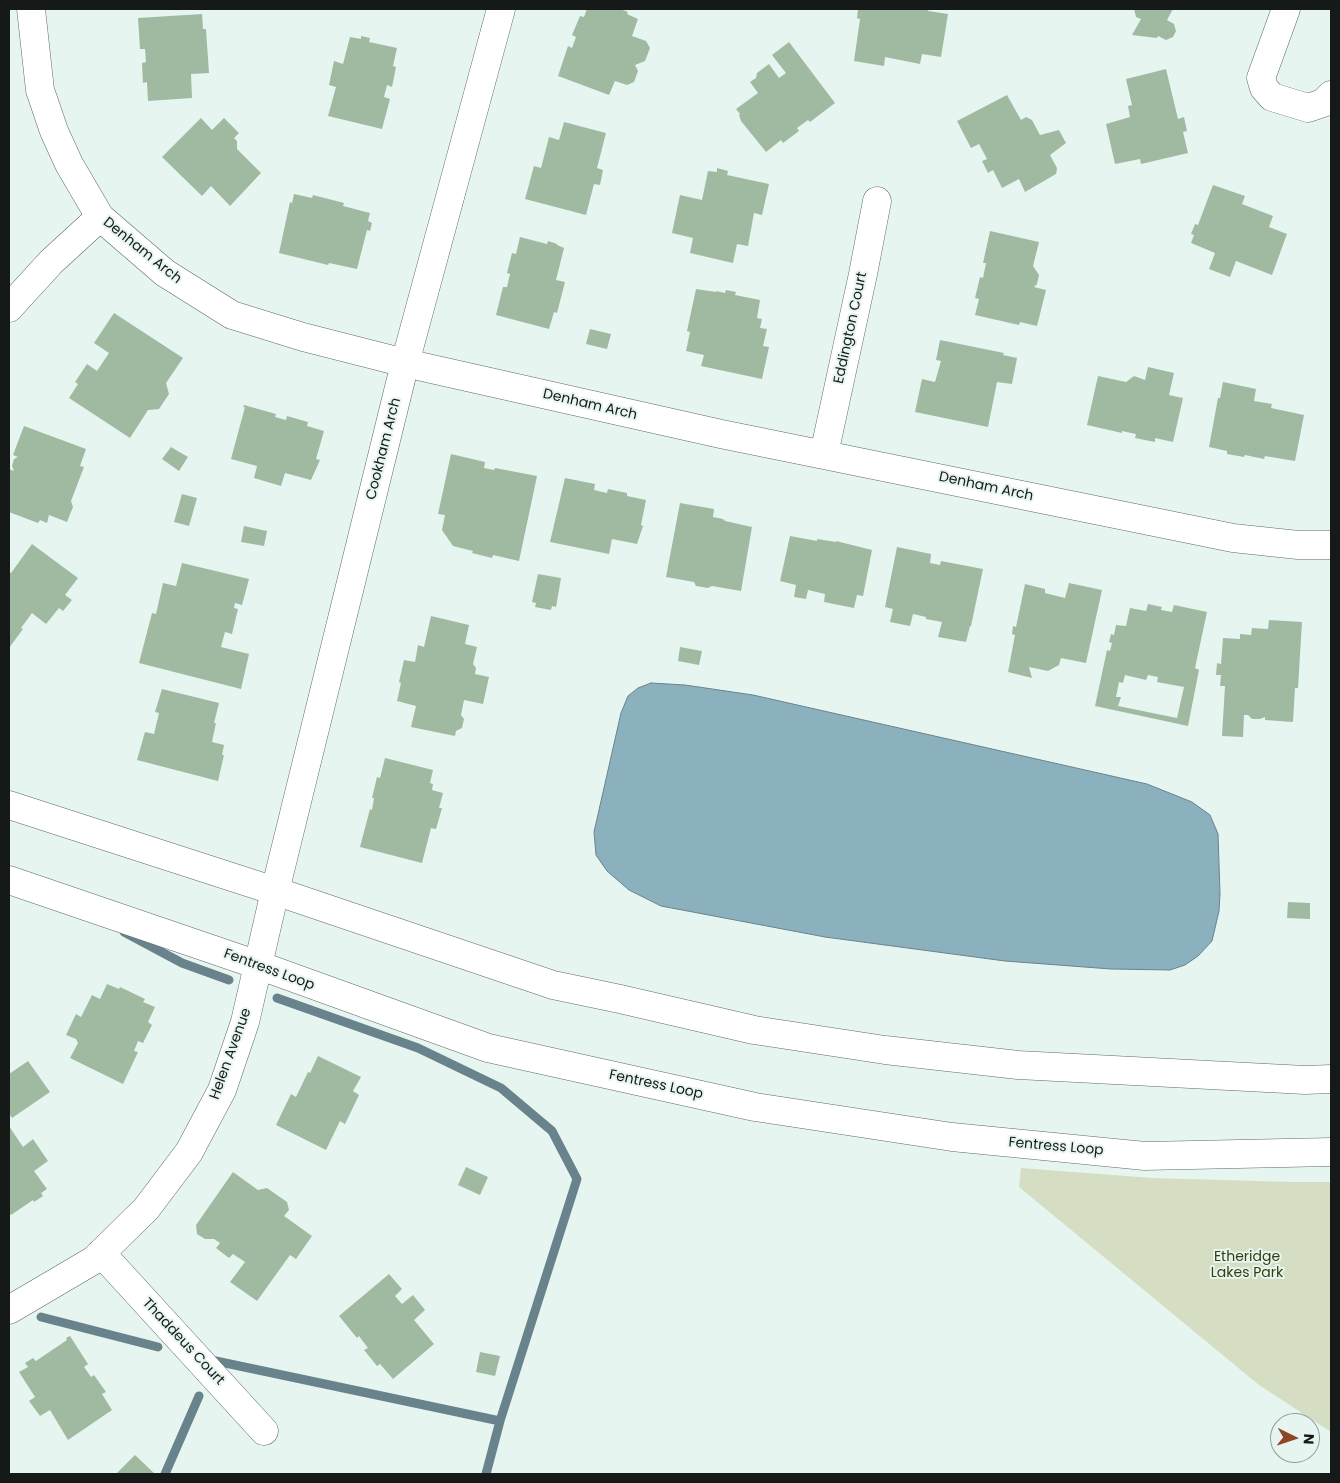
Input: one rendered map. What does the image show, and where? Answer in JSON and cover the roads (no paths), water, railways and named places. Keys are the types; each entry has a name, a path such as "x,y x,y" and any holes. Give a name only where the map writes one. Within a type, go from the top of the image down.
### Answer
{"street":[{"name":"Denham Arch","path":"31,9 40,90 54,132 69,164 100,217 165,273 232,315 303,337 406,363 721,434 1233,538 1298,546 1331,545"},
{"name":"Cookham Arch","path":"275,891 406,363 501,9"},
{"path":"1286,9 1261,78 1264,88 1272,97 1308,108 1323,103 1331,95"},
{"name":"Eddington Court","path":"824,454 877,201"},
{"path":"9,308 51,262 100,217"},
{"path":"9,806 275,891 552,985 754,1030 885,1050 1018,1065 1331,1080"},
{"name":"Fentress Loop","path":"9,880 258,965 488,1048 755,1107 952,1137 1145,1156 1331,1152"},
{"name":"Helen Avenue","path":"9,1310 94,1260 146,1209 189,1152 222,1090 245,1022 275,891"},
{"name":"Thaddeus Court","path":"101,1253 264,1431"}],"water":[{"path":"651,683 685,685 753,695 1147,784 1192,802 1210,815 1218,834 1220,894 1219,911 1212,941 1198,956 1185,965 1170,970 1111,969 1005,961 825,937 661,906 629,890 607,871 596,855 594,832 621,713 628,696 638,688"}],"waterway":[{"path":"124,932 182,963 229,980"},
{"path":"277,998 418,1048 501,1088 552,1131 577,1179 500,1421 486,1474"},
{"path":"41,1317 158,1347"},
{"path":"211,1360 500,1421"},
{"path":"165,1474 199,1396"}],"park label":[{"name":"Etheridge Lakes Park","path":"1247,1266"}]}
